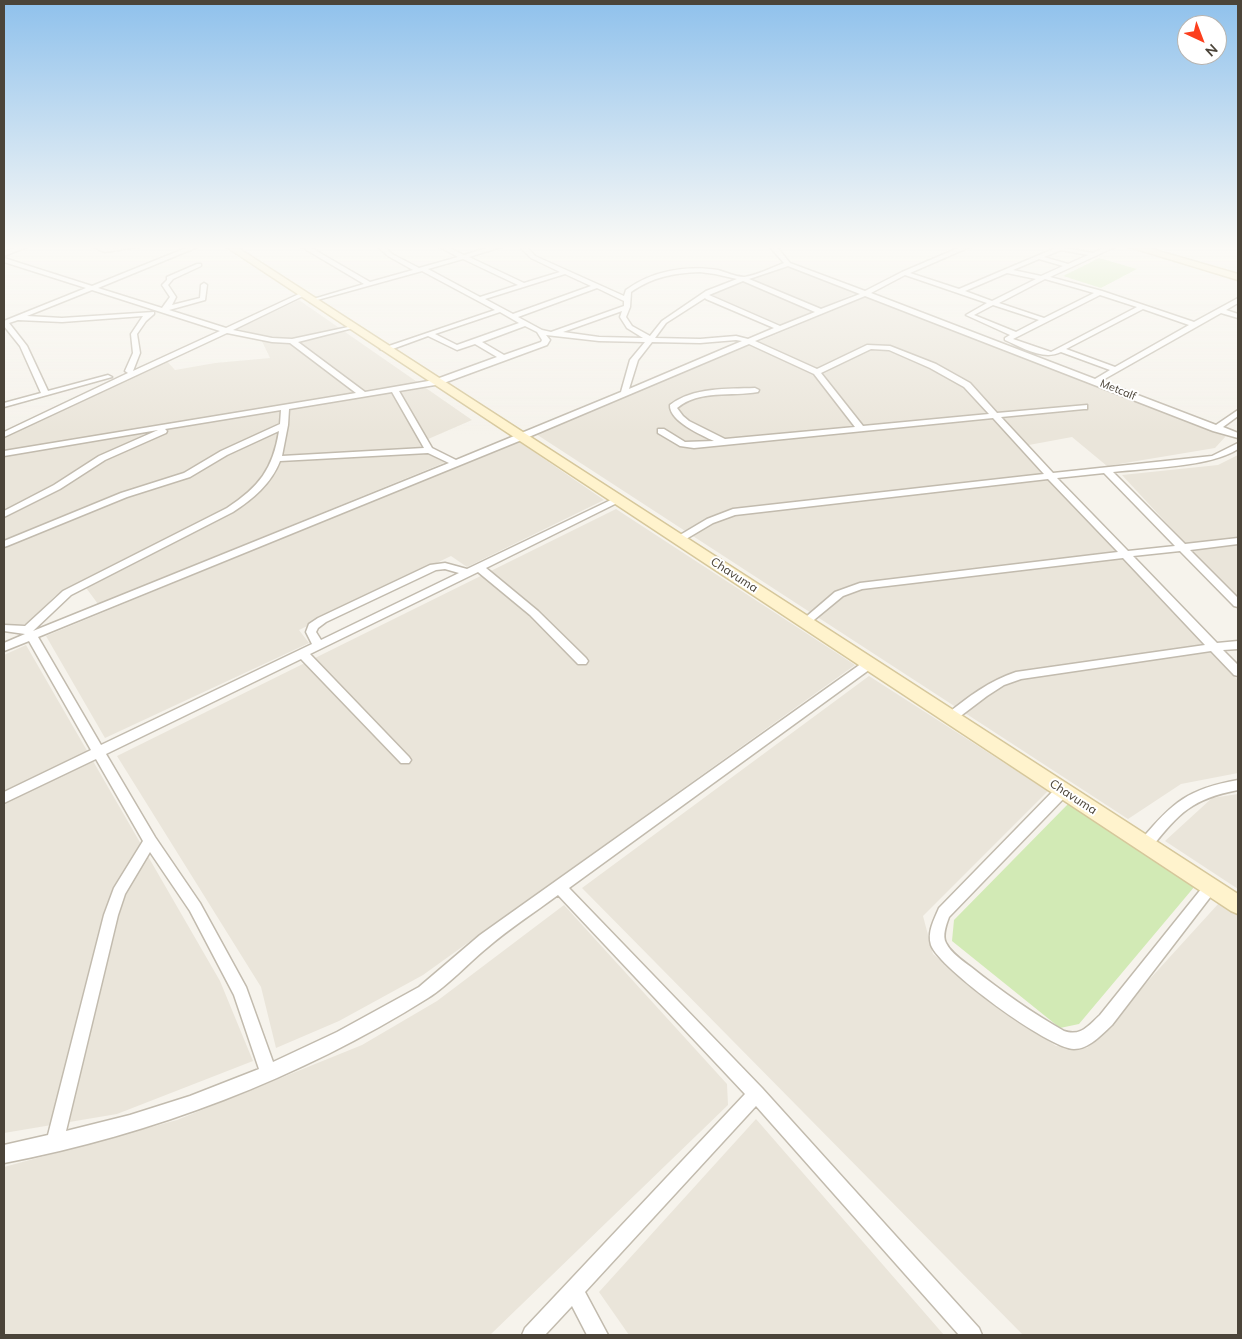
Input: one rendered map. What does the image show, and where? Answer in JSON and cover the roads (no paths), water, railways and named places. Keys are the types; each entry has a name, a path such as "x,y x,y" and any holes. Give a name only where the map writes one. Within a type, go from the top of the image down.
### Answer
{"street":[{"path":"41,308 4,323 23,346 46,394"},
{"path":"4,435 141,368 228,331 274,308"},
{"name":"Chavuma","path":"323,308 1238,905"},
{"path":"497,308 540,330 599,339 700,341 736,338 749,342 817,372 860,428"},
{"path":"514,316 535,308"},
{"path":"555,333 626,308"},
{"path":"627,308 623,317 630,327 650,339"},
{"path":"624,394 634,360 664,322 684,308"},
{"path":"733,308 780,328"},
{"path":"814,308 820,311"},
{"path":"4,646 29,632 521,437 826,308"},
{"path":"905,308 1096,381"},
{"path":"981,308 969,315 1015,334"},
{"path":"1011,308 1044,320"},
{"path":"1067,308 1007,339 1050,355 1139,308"},
{"path":"1146,308 1196,325"},
{"name":"Metcalf","path":"1096,381 1223,308"},
{"path":"18,318 62,320 149,314 163,309 228,331 272,340 292,341 351,327"},
{"path":"384,349 500,310"},
{"path":"1220,310 1238,316"},
{"path":"129,372 137,357 138,345 134,334 149,314"},
{"path":"429,334 457,348 518,328 525,322"},
{"path":"4,453 395,390 437,381 544,343 546,340 540,330"},
{"path":"292,341 364,395"},
{"path":"477,342 504,358"},
{"path":"817,372 870,347 890,348 955,376 980,396 1051,477 1238,672"},
{"path":"1023,353 1031,348"},
{"path":"1061,350 1116,370"},
{"path":"4,405 141,368"},
{"name":"Metcalf","path":"1096,381 1238,436"},
{"path":"395,390 428,450"},
{"path":"724,442 685,421 676,414 673,407 682,401 705,393 755,390"},
{"path":"661,431 688,445 1084,407"},
{"path":"29,632 67,593 244,502 260,488 278,459 285,408"},
{"path":"1216,429 1238,412"},
{"path":"4,544 118,497 187,475 224,454 284,425"},
{"path":"4,514 57,487 102,458 150,438 170,426"},
{"path":"678,540 710,521 733,512 1107,472 1213,458 1226,454 1238,445"},
{"path":"278,459 428,450 454,463"},
{"path":"1107,472 1238,604"},
{"path":"4,798 618,500"},
{"path":"805,622 839,594 860,586 1238,541"},
{"path":"319,646 311,632 313,626 322,620 434,567 446,566 474,571 534,613 582,661"},
{"path":"4,628 29,632"},
{"path":"29,632 150,841 195,906 241,992 269,1074"},
{"path":"950,718 990,687 1012,678 1238,645"},
{"path":"303,654 405,760"},
{"path":"4,1154 130,1124 190,1104 269,1074 343,1038 424,992 485,940 869,664"},
{"path":"1146,844 1173,811 1188,799 1212,790 1238,784"},
{"path":"1063,790 944,912 938,928 938,945 951,960 1043,1029 1060,1038 1072,1041 1085,1038 1106,1020 1211,887"},
{"path":"55,1141 118,892 150,841"},
{"path":"559,887 756,1094 972,1335"},
{"path":"532,1335 756,1094"},
{"path":"574,1291 598,1335"}]}
